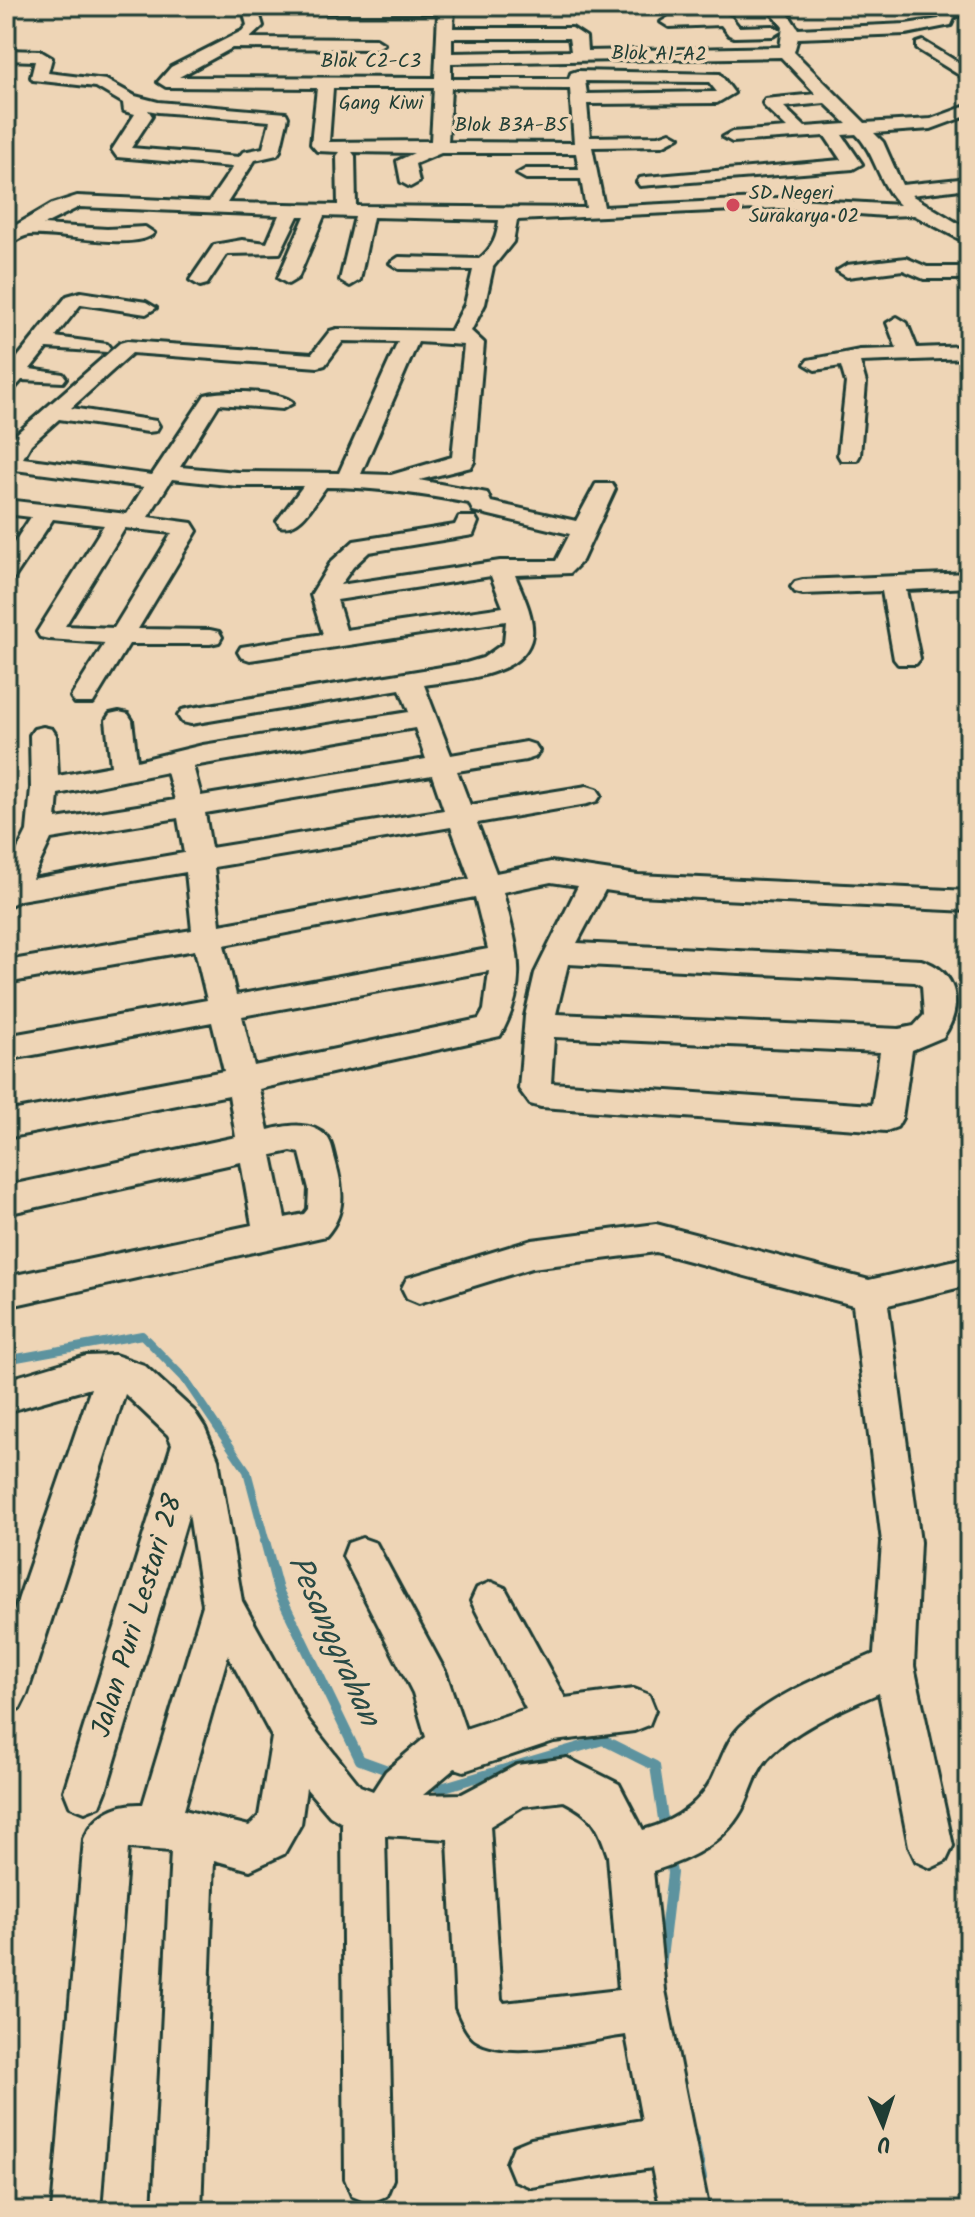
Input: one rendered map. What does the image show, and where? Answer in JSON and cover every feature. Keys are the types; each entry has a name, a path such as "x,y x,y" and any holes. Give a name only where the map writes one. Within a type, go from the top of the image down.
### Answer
{"street":[{"path":"774,6 793,32"},
{"path":"232,43 262,26 251,10 273,7 320,7 572,33 578,37 577,102 596,212"},
{"path":"669,22 724,20 736,32 914,28 946,22 949,12 969,11"},
{"path":"410,182 406,161 438,148 445,84 441,60 446,18"},
{"path":"376,63 377,25"},
{"path":"786,52 793,32"},
{"path":"232,43 376,44"},
{"name":"Blok C2-C3","path":"232,43 218,60 191,63 177,70 166,82 445,84 577,102"},
{"path":"577,102 786,52"},
{"path":"786,52 798,69 831,97 874,142 883,159 885,173 898,191 917,209 969,238"},
{"path":"923,52 969,76"},
{"path":"6,55 40,56 44,58 39,77 100,83 132,101 191,111 280,117 271,151 251,155 215,207"},
{"path":"441,60 577,102 662,141 670,137"},
{"name":"Blok A1-A2","path":"714,77 726,93 717,98 660,107 577,102 714,77"},
{"path":"206,83 199,103 202,105 314,104 325,84"},
{"path":"800,132 771,103 831,97"},
{"path":"132,101 130,107 141,111 144,116 121,150 123,153 243,163"},
{"name":"Blok B3A-B5","path":"314,104 329,126 320,144 323,147 438,148 577,102"},
{"path":"732,137 940,122 957,111 969,110"},
{"path":"646,182 853,164 831,132"},
{"path":"764,142 778,170"},
{"path":"346,156 356,212 350,280"},
{"path":"526,174 588,174"},
{"path":"898,191 969,183"},
{"path":"6,239 58,208 77,201 215,207 296,205 317,210 356,212 575,215 779,203 885,211 917,209"},
{"path":"200,280 221,249 242,246 273,249 296,205"},
{"path":"288,278 317,210"},
{"path":"393,482 438,466 463,462 474,343 462,334 461,326 476,299 484,265 504,245 508,235 508,213"},
{"path":"943,222 969,220"},
{"path":"26,229 107,235 145,233"},
{"path":"399,263 484,265"},
{"path":"847,271 906,264 924,273 969,273"},
{"path":"9,380 78,299 146,308"},
{"path":"897,323 910,356"},
{"path":"462,334 458,337 337,335 318,361 127,347 23,440 8,465 162,477 393,482 479,498 481,506 583,530"},
{"path":"347,480 411,336"},
{"path":"40,341 100,348"},
{"path":"815,364 860,356 969,352"},
{"path":"849,359 856,383 849,455"},
{"path":"9,380 56,378"},
{"path":"210,637 54,633 49,628 162,477 212,399 227,397 282,403"},
{"path":"53,412 148,426"},
{"path":"94,473 116,441"},
{"path":"288,521 320,479"},
{"path":"323,595 500,568 562,568 570,561 604,489"},
{"path":"6,507 181,527 185,531 84,697"},
{"path":"6,573 46,512"},
{"path":"337,639 323,595 333,575 350,555 362,546 465,530 467,522"},
{"path":"271,1235 242,1080 207,938 190,807 188,708 488,666 508,657 521,638 517,612 500,568"},
{"path":"803,587 969,580"},
{"path":"893,584 907,659"},
{"path":"250,652 517,612"},
{"path":"6,1125 489,1028 499,1010 505,957 487,887 409,678"},
{"path":"45,788 190,758 424,718"},
{"path":"119,720 125,773"},
{"path":"8,895 41,831 45,788 43,735"},
{"path":"41,831 526,751"},
{"path":"8,895 587,795"},
{"path":"580,875 551,972 540,1025 535,1089 541,1095 886,1118 892,1065 899,1041"},
{"path":"6,972 487,887 580,875 676,887 969,901"},
{"path":"540,1025 899,1041 922,1038 938,1023 940,1015 936,980 928,973 559,953"},
{"path":"6,1048 505,957"},
{"path":"6,1200 291,1138 304,1139 315,1146 328,1206 324,1218 314,1226 6,1292"},
{"path":"419,1288 532,1254 656,1238 869,1295 969,1271"},
{"path":"869,1295 901,1542 894,1666 931,1846"},
{"path":"6,1396 86,1372 115,1371 131,1376 181,1423 199,1459 223,1605 293,1735 345,1801 382,1803 442,1818 468,1815 517,1786 567,1779 604,1799 642,1852"},
{"path":"6,1694 115,1371"},
{"name":"Jalan Puri Lestari 28","path":"85,1791 192,1440"},
{"path":"362,1556 432,1687 449,1745"},
{"path":"491,1601 554,1720"},
{"path":"177,2211 176,1830 223,1605"},
{"path":"642,1852 693,1835 715,1815 730,1789 740,1757 758,1739 818,1701 894,1666"},
{"path":"449,1745 464,1750 554,1720 634,1710"},
{"path":"76,2211 106,1839 114,1829 125,1825 176,1830 250,1848 269,1839 279,1824 293,1735"},
{"path":"369,2179 382,1803 449,1745"},
{"path":"468,1815 479,2008 491,2023 509,2027 643,2010"},
{"path":"642,1852 631,1906 643,2010 685,2211"},
{"path":"531,2163 670,2142"}],"waterway":[{"name":"Pesanggrahan","path":"6,1360 142,1335 184,1378 247,1471 266,1543"},
{"name":"Pesanggrahan","path":"265,1541 278,1590 360,1760 393,1772"},
{"name":"Pesanggrahan","path":"428,1783 441,1788 603,1740 655,1766 665,1832"},
{"name":"Pesanggrahan","path":"661,1967 672,1873 669,1856"},
{"name":"Pesanggrahan","path":"694,2139 702,2178"}],"place":[{"name":"SD Negeri Surakarya 02","path":"733,205"}]}
